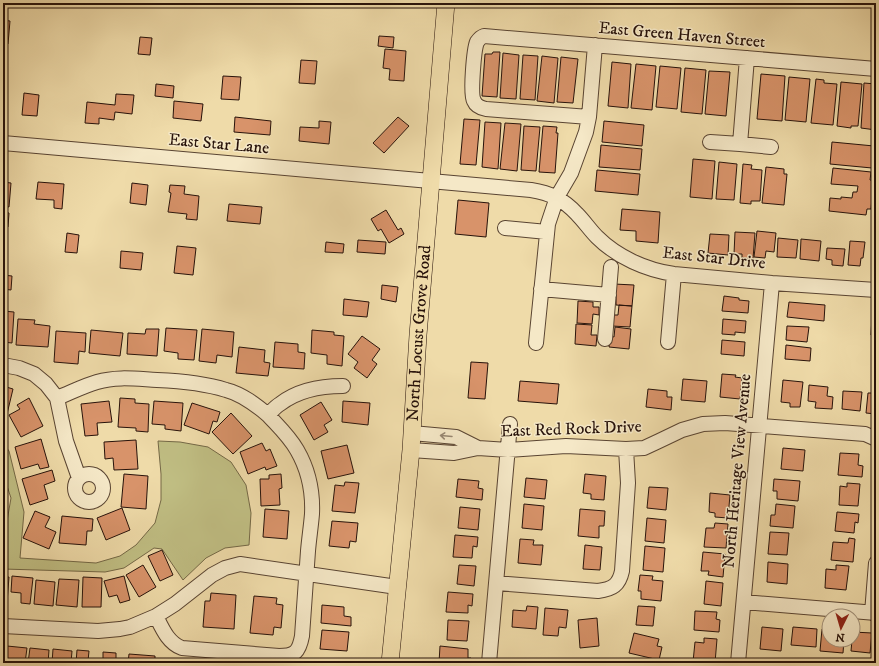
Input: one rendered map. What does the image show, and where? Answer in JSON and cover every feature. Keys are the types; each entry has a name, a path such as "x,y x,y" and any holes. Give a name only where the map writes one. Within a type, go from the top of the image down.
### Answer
{"main road":[{"name":"North Locust Grove Road","path":"390,663 411,450 418,335 446,3"}],"street":[{"name":"East Green Haven Street","path":"589,118 486,109 478,106 473,100 472,91 476,45 480,38 484,36 876,69"},
{"path":"536,343 548,224 557,197 571,173 586,132 589,118 595,45"},
{"path":"740,144 747,58"},
{"path":"710,142 771,147"},
{"name":"East Star Lane","path":"3,143 432,181"},
{"name":"East Star Drive","path":"432,181 546,192 557,197 575,212 597,237 615,252 651,269 674,274 772,283 876,290"},
{"path":"505,228 547,232"},
{"path":"605,339 611,267"},
{"path":"668,342 674,274"},
{"name":"North Heritage View Avenue","path":"738,663 772,283"},
{"path":"541,289 609,295"},
{"path":"3,365 19,368 34,374 46,384 57,398 66,441 79,478"},
{"path":"57,398 97,382 125,378 204,384 228,390 245,398 268,415 282,430 297,450 304,464 311,489 312,514 302,636 297,651 288,656 279,656 182,648 174,644 169,639 156,616"},
{"path":"268,415 279,404 295,395 326,386 343,386"},
{"name":"East Red Rock Drive","path":"411,450 454,453 478,448 508,450 566,446 626,449 644,448 682,430 704,424 725,423 865,434 876,439"},
{"path":"489,663 510,424"},
{"name":"East Red Rock Drive","path":"412,433 456,437 478,448"},
{"path":"496,583 598,591 611,588 617,584 622,571 628,498 626,449"},
{"path":"3,626 98,631 130,627 156,616 175,604 212,575 225,568 240,564 397,587"},
{"path":"744,602 874,613 876,564"}],"shaded area":[{"path":"158,441 180,442 208,447 231,462 246,485 251,513 249,545 225,548 206,558 183,580 162,549 154,548 124,568 105,572 3,569 3,552 6,549 6,527 11,498 3,474 3,443 9,451 24,512 20,558 96,563 120,556 136,545 155,523 161,500 161,474"}],"building":[{"path":"209,3 233,3 232,5"},
{"path":"3,20 10,21 8,44 3,44"},
{"path":"379,36 394,37 393,48 378,46"},
{"path":"140,37 152,38 150,55 138,54"},
{"path":"385,49 406,51 404,81 389,80 390,69 383,68"},
{"path":"493,52 500,52 497,97 482,96 485,54 492,54"},
{"path":"503,53 519,55 516,99 500,98"},
{"path":"523,55 538,56 535,100 520,99"},
{"path":"542,56 558,58 554,103 537,101"},
{"path":"561,57 578,59 573,103 557,102"},
{"path":"301,60 317,61 315,84 299,83"},
{"path":"612,62 631,64 628,108 608,106"},
{"path":"636,64 656,66 652,110 631,108"},
{"path":"660,66 681,68 677,109 656,107"},
{"path":"685,68 706,70 702,114 681,112"},
{"path":"709,71 730,72 726,116 705,114"},
{"path":"761,74 785,76 782,121 757,119"},
{"path":"223,76 241,77 239,100 221,99"},
{"path":"789,77 810,79 806,122 785,120"},
{"path":"816,79 824,80 824,83 837,84 833,125 811,123"},
{"path":"841,82 862,84 858,126 851,126 851,128 837,126"},
{"path":"864,83 876,84 876,130 861,128"},
{"path":"156,84 174,86 173,98 155,96"},
{"path":"24,93 39,95 37,116 22,115"},
{"path":"116,94 134,95 132,114 115,112 114,120 99,118 99,124 85,123 87,102 115,105"},
{"path":"174,101 203,104 201,121 173,118"},
{"path":"235,117 271,121 270,135 234,132"},
{"path":"398,117 409,126 384,153 373,143"},
{"path":"464,119 480,120 476,165 460,164"},
{"path":"319,121 331,122 329,144 299,141 300,127 319,128"},
{"path":"604,121 644,125 642,146 602,142"},
{"path":"485,122 501,123 498,169 482,167"},
{"path":"505,123 521,124 517,171 500,169"},
{"path":"524,126 540,127 536,171 521,170"},
{"path":"543,126 557,127 556,133 558,133 555,173 539,172"},
{"path":"832,142 874,146 872,168 830,164"},
{"path":"601,145 642,149 640,170 599,167"},
{"path":"693,159 715,161 712,199 690,197"},
{"path":"719,162 737,164 734,200 716,199"},
{"path":"743,164 752,165 751,169 762,170 760,201 751,201 751,204 740,203"},
{"path":"766,167 784,169 784,174 787,174 784,205 762,203"},
{"path":"833,168 871,172 870,180 876,181 875,188 873,188 871,209 867,209 866,215 829,211 830,198 852,198 853,192 857,192 858,186 831,184"},
{"path":"597,170 640,174 638,195 595,191"},
{"path":"3,182 11,183 9,207 3,206"},
{"path":"38,182 64,184 62,209 54,208 54,200 36,199"},
{"path":"132,183 148,185 146,205 130,203"},
{"path":"170,185 185,186 184,194 199,196 197,220 186,219 187,214 168,212 171,193 169,192"},
{"path":"458,200 489,203 486,237 455,234"},
{"path":"229,204 262,207 260,224 227,221"},
{"path":"622,209 660,212 658,243 636,241 636,231 620,230"},
{"path":"386,210 398,230 401,228 404,234 389,243 381,229 378,231 371,219"},
{"path":"3,212 9,213 8,227 3,227"},
{"path":"757,231 776,233 774,252 766,251 765,258 754,257"},
{"path":"735,232 755,233 753,259 742,258 742,254 734,254"},
{"path":"67,233 79,235 77,253 65,252"},
{"path":"710,234 729,235 728,255 708,253"},
{"path":"778,238 798,240 796,258 777,257"},
{"path":"801,239 821,241 819,261 800,259"},
{"path":"358,240 386,242 385,254 357,252"},
{"path":"850,241 865,242 863,258 861,258 860,266 848,265"},
{"path":"326,242 344,244 343,253 325,252"},
{"path":"177,246 196,248 193,275 174,273"},
{"path":"827,248 845,249 843,266 832,265 832,260 826,259"},
{"path":"121,251 143,253 141,270 120,268"},
{"path":"3,275 12,276 11,290 3,289"},
{"path":"614,284 634,285 632,306 616,305 616,295 613,295"},
{"path":"382,285 398,287 396,302 381,299"},
{"path":"724,296 749,301 748,313 722,311"},
{"path":"344,299 369,302 367,317 343,315"},
{"path":"578,301 593,302 593,307 599,307 599,315 593,314 592,324 577,323"},
{"path":"789,302 825,305 824,321 787,317"},
{"path":"619,305 632,306 630,327 612,326 613,315 618,315"},
{"path":"3,311 14,312 12,343 3,342"},
{"path":"872,316 876,316 876,336 871,335"},
{"path":"18,319 35,320 34,324 50,326 48,347 16,345"},
{"path":"723,319 746,321 745,333 735,332 735,335 722,334"},
{"path":"576,324 592,325 591,335 597,335 596,346 575,344"},
{"path":"787,326 809,327 807,342 786,340"},
{"path":"615,327 631,329 629,349 609,347 610,336 614,337"},
{"path":"166,328 197,330 194,360 178,359 178,353 164,351"},
{"path":"146,329 159,329 157,356 127,354 128,333 145,334"},
{"path":"202,329 234,332 232,357 217,355 216,363 199,361"},
{"path":"91,330 123,333 120,356 89,353"},
{"path":"312,330 334,332 334,335 344,336 342,366 327,364 327,355 311,353"},
{"path":"56,331 86,333 85,352 79,351 78,364 54,362"},
{"path":"362,336 380,349 372,360 377,364 367,378 354,368 358,362 348,354"},
{"path":"722,340 745,342 744,356 721,354"},
{"path":"275,342 298,344 298,352 305,353 304,369 273,367"},
{"path":"786,345 811,348 810,361 785,359"},
{"path":"239,347 265,350 264,362 270,363 268,376 236,373"},
{"path":"471,362 488,363 485,399 468,398"},
{"path":"722,374 736,375 735,377 742,378 740,399 720,397"},
{"path":"683,379 707,381 705,402 681,400"},
{"path":"783,380 803,382 800,407 790,407 790,403 781,402"},
{"path":"520,381 559,384 557,404 518,401"},
{"path":"809,385 828,387 827,396 833,397 832,409 815,408 816,402 808,401"},
{"path":"3,386 13,389 7,414 3,413"},
{"path":"874,386 876,386 876,414 866,413 868,393 874,393"},
{"path":"648,389 667,391 667,397 672,397 671,410 646,407"},
{"path":"843,391 862,392 860,411 842,409"},
{"path":"29,398 43,426 21,437 9,415 20,409 17,405"},
{"path":"120,398 135,399 135,403 149,404 148,432 136,431 136,428 118,427"},
{"path":"109,401 112,422 97,423 98,435 85,436 81,404"},
{"path":"154,401 183,403 181,431 165,429 165,425 152,424"},
{"path":"343,401 370,403 368,425 342,422"},
{"path":"321,402 332,420 324,425 328,432 314,440 300,415"},
{"path":"192,403 220,412 217,422 213,421 209,434 184,425"},
{"path":"231,413 252,436 233,454 212,432"},
{"path":"41,439 49,467 40,469 38,464 21,469 15,447"},
{"path":"136,440 138,469 114,470 113,458 105,459 104,442"},
{"path":"262,443 266,451 270,449 277,466 266,470 265,467 248,474 240,452"},
{"path":"347,445 354,473 328,479 321,451"},
{"path":"783,448 805,450 803,471 781,469"},
{"path":"840,453 859,454 858,465 863,466 862,477 838,475"},
{"path":"52,470 55,481 44,485 48,499 30,505 22,479"},
{"path":"124,474 148,476 146,509 121,507"},
{"path":"281,474 282,488 279,489 280,505 261,506 260,479 269,479 269,475"},
{"path":"585,474 606,476 604,500 591,499 591,494 583,493"},
{"path":"526,478 547,480 545,499 524,497"},
{"path":"458,479 479,481 478,488 483,489 482,500 456,497"},
{"path":"774,479 800,481 798,501 777,499 777,491 773,491"},
{"path":"345,482 359,483 355,513 332,511 335,485 344,486"},
{"path":"847,483 860,484 858,506 839,505 840,486 847,487"},
{"path":"649,487 668,488 666,510 647,508"},
{"path":"710,493 730,495 728,518 715,517 715,513 709,512"},
{"path":"524,504 544,506 542,530 522,528"},
{"path":"776,504 795,506 793,528 770,526 771,515 775,515"},
{"path":"460,507 480,509 478,530 458,528"},
{"path":"122,508 130,530 106,540 97,518"},
{"path":"265,509 289,511 287,539 263,537"},
{"path":"580,509 605,511 604,526 599,526 599,538 578,536"},
{"path":"35,511 50,517 45,527 56,532 49,549 23,538"},
{"path":"837,512 859,514 858,523 855,522 854,533 835,531"},
{"path":"62,516 93,519 92,531 87,531 86,545 59,543"},
{"path":"647,518 666,520 664,543 645,541"},
{"path":"332,521 358,523 356,542 350,541 349,548 329,546"},
{"path":"715,523 728,524 726,548 704,547 706,528 714,528"},
{"path":"770,532 789,533 787,555 768,554"},
{"path":"455,535 478,537 477,547 473,546 472,558 453,557"},
{"path":"849,538 855,539 853,562 831,560 833,542 848,543"},
{"path":"520,539 534,540 533,545 543,545 541,565 518,563"},
{"path":"585,545 602,547 600,570 583,569"},
{"path":"645,546 665,548 663,572 643,570"},
{"path":"162,550 173,575 160,581 148,556"},
{"path":"703,552 725,554 723,577 708,575 709,571 701,571"},
{"path":"768,562 788,564 787,584 767,582"},
{"path":"143,565 156,587 139,597 126,575"},
{"path":"459,565 476,566 474,586 457,584"},
{"path":"836,565 849,566 846,590 825,588 826,569 836,570"},
{"path":"640,575 653,576 652,580 663,581 661,601 641,599 641,591 638,591"},
{"path":"12,576 33,578 30,604 21,603 21,593 11,592"},
{"path":"124,576 130,600 120,603 117,595 109,597 104,581"},
{"path":"3,577 9,577 7,603 3,603"},
{"path":"83,577 102,578 101,607 82,607"},
{"path":"59,579 79,580 77,607 56,605"},
{"path":"36,580 55,582 53,606 34,604"},
{"path":"706,581 723,583 721,606 704,604"},
{"path":"448,592 473,594 472,606 468,605 468,613 446,612"},
{"path":"211,593 236,595 234,629 203,627 205,601 210,601"},
{"path":"254,596 277,598 276,604 283,605 281,628 274,627 273,635 250,633"},
{"path":"322,605 344,607 344,616 351,617 351,626 321,623"},
{"path":"527,606 538,607 536,629 512,627 513,610 526,611"},
{"path":"638,606 655,607 653,626 636,625"},
{"path":"545,608 568,610 566,628 559,627 558,636 543,635"},
{"path":"695,611 717,612 716,619 720,620 719,632 694,630"},
{"path":"597,618 599,646 580,648 578,620"},
{"path":"448,620 469,621 467,641 447,640"},
{"path":"762,627 783,629 781,651 760,649"},
{"path":"793,627 817,629 816,647 791,645"},
{"path":"322,630 349,632 347,651 320,649"},
{"path":"861,632 872,633 870,653 851,651 851,648 861,648"},
{"path":"634,633 659,639 657,646 662,647 659,660 629,653"},
{"path":"704,638 717,639 715,663 693,662 695,642 704,643"},
{"path":"821,640 821,648 843,648 843,653 820,651"},
{"path":"7,646 27,648 25,663 6,663"},
{"path":"440,646 468,649 468,658 471,658 471,663 439,663"},
{"path":"30,648 49,650 48,663 28,663"},
{"path":"53,649 72,651 71,663 52,663"},
{"path":"77,650 89,651 88,661 103,662 103,652 116,653 116,663 76,663"},
{"path":"129,654 155,656 155,663 128,663"},
{"path":"525,660 544,662 544,663 524,663"}]}
